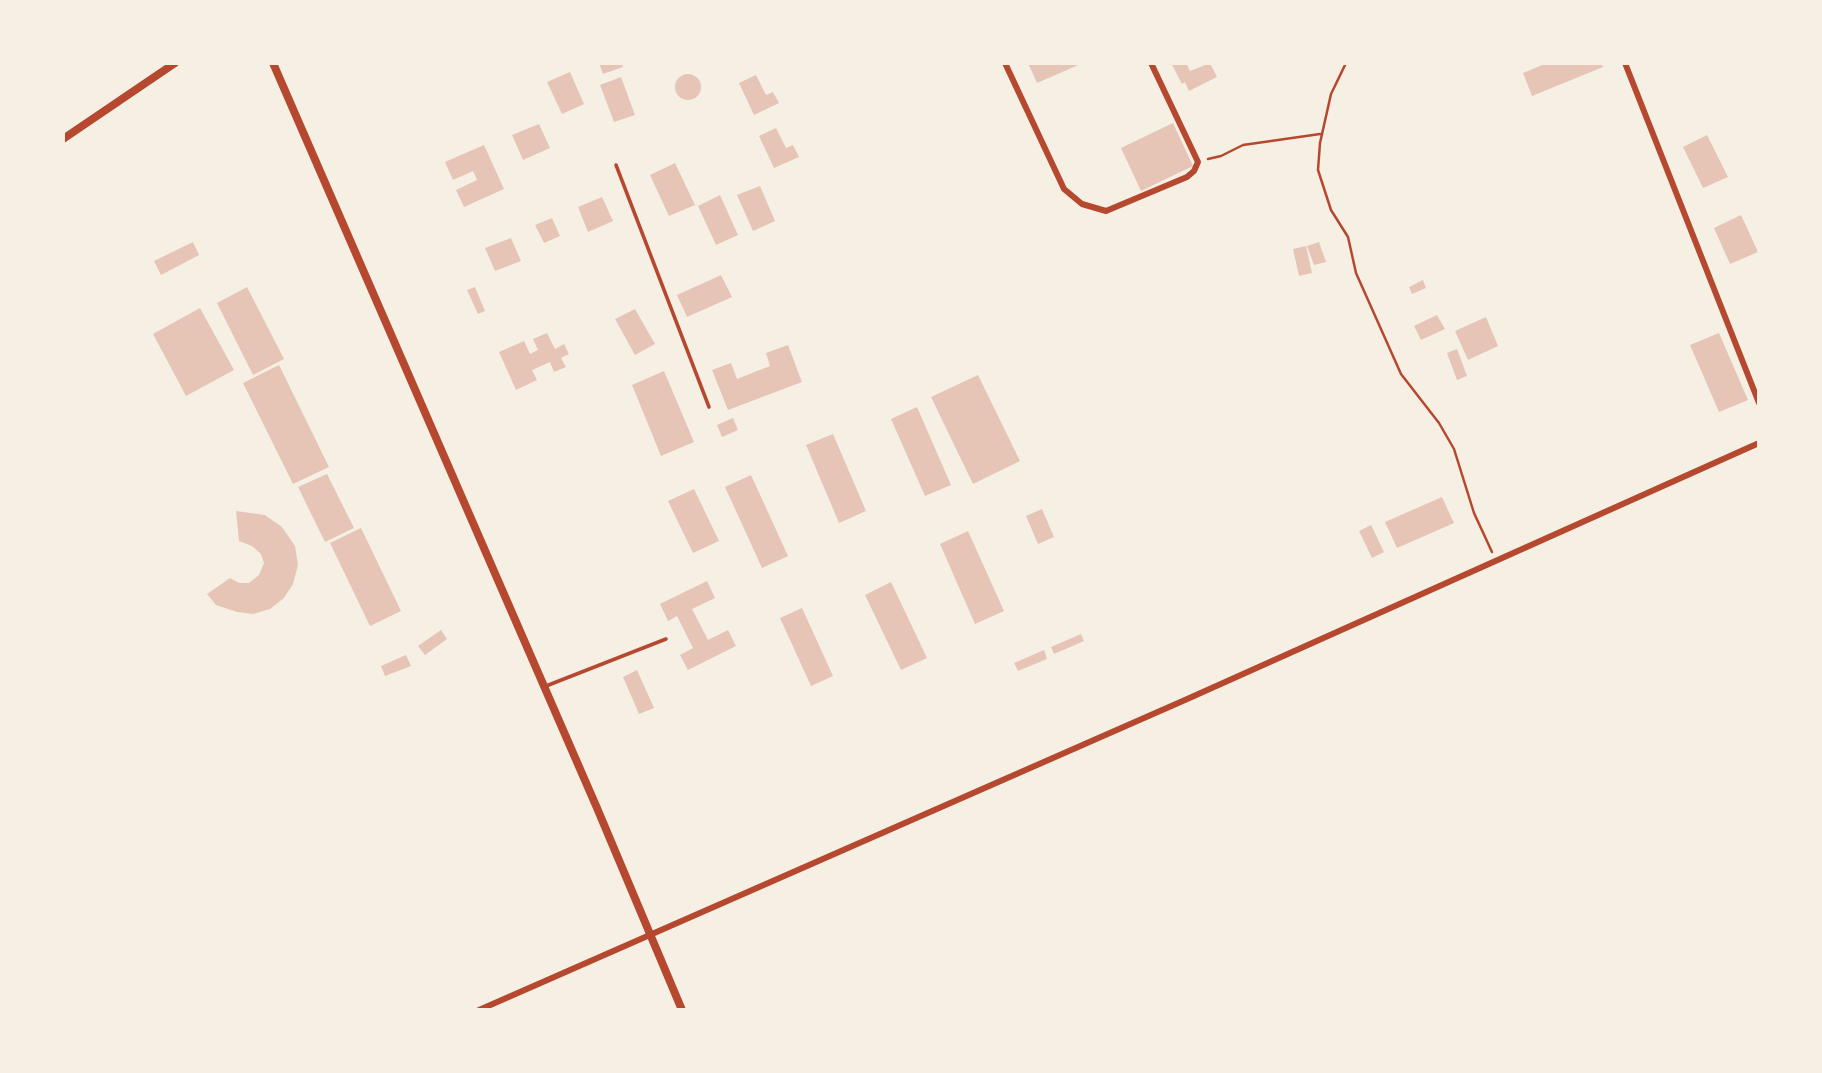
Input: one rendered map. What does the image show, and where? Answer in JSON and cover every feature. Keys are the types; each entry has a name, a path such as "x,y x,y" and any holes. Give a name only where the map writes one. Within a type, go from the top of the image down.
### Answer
{"street":[{"path":"63,139 175,63"},
{"path":"273,63 682,1010"},
{"path":"1005,63 1064,189 1082,204 1106,211 1186,177 1194,171 1198,162 1151,63"},
{"path":"1625,63 1759,403"},
{"path":"479,1010 1497,562 1759,443"}],"lane":[{"path":"616,165 709,407"},
{"path":"544,687 666,639"}],"path":[{"path":"1346,63 1331,94 1322,134 1318,170 1331,210 1348,237 1356,273 1401,374 1439,423 1454,449 1474,513 1497,562"},
{"path":"1198,162 1221,156 1243,145 1322,134"}],"building":[{"path":"599,63 622,63 623,67 603,74"},
{"path":"1028,63 1083,63 1037,83"},
{"path":"1171,63 1186,63 1190,71 1210,63 1217,77 1189,91 1185,82 1182,84"},
{"path":"1547,63 1601,63 1603,67 1532,96 1523,73"},
{"path":"570,72 584,104 562,114 547,82"},
{"path":"688,74 697,78 701,87 697,96 688,100 679,96 675,87 679,78"},
{"path":"756,75 766,95 773,92 779,103 754,115 739,83"},
{"path":"621,77 635,115 614,122 600,85"},
{"path":"1173,123 1193,166 1141,191 1121,148"},
{"path":"539,124 550,148 523,160 512,135"},
{"path":"776,128 786,148 793,145 799,157 774,168 759,136"},
{"path":"1707,135 1728,177 1703,188 1683,147"},
{"path":"484,145 504,189 464,207 456,190 477,180 473,171 453,180 445,162"},
{"path":"675,163 695,205 669,216 650,175"},
{"path":"760,186 775,221 753,231 737,195"},
{"path":"720,195 738,235 716,245 698,206"},
{"path":"602,197 613,221 588,232 578,207"},
{"path":"1741,215 1758,252 1730,264 1714,228"},
{"path":"552,218 560,236 544,243 535,225"},
{"path":"511,238 521,261 495,271 485,248"},
{"path":"193,242 199,255 161,275 154,261"},
{"path":"1319,242 1326,262 1314,265 1307,246"},
{"path":"1306,246 1312,273 1299,276 1293,249"},
{"path":"721,275 732,297 687,317 677,295"},
{"path":"1423,280 1426,288 1412,294 1409,287"},
{"path":"247,287 284,359 253,375 217,303"},
{"path":"475,287 485,311 478,314 467,290"},
{"path":"200,308 234,370 186,396 153,334"},
{"path":"635,309 655,344 635,355 615,319"},
{"path":"1437,315 1445,329 1421,340 1414,326"},
{"path":"1486,317 1498,346 1468,360 1455,331"},
{"path":"547,333 555,349 564,344 569,354 561,358 566,367 554,372 550,362 532,370 537,380 516,390 499,352 524,341 530,354 538,350 533,339"},
{"path":"1719,333 1748,400 1719,412 1690,345"},
{"path":"788,345 802,382 728,410 712,370 731,363 737,379 770,366 766,353"},
{"path":"1457,349 1467,376 1457,380 1447,353"},
{"path":"279,365 329,467 293,484 243,383"},
{"path":"664,371 694,442 661,456 632,385"},
{"path":"978,375 1020,461 973,484 931,397"},
{"path":"917,407 951,485 925,496 891,419"},
{"path":"733,418 738,430 722,437 717,425"},
{"path":"833,434 866,511 839,523 806,445"},
{"path":"327,474 354,528 325,542 298,487"},
{"path":"751,475 788,556 762,568 725,487"},
{"path":"694,489 719,541 693,553 668,501"},
{"path":"1442,497 1454,523 1397,548 1385,522"},
{"path":"1042,509 1054,537 1038,544 1026,516"},
{"path":"236,511 265,515 282,527 295,546 298,565 293,584 284,598 270,609 253,614 216,605 207,594 230,578 239,583 249,583 259,575 264,563 261,554 252,546 239,541"},
{"path":"1371,525 1384,552 1372,558 1359,531"},
{"path":"361,528 401,611 370,626 330,543"},
{"path":"968,531 1004,611 975,624 940,544"},
{"path":"707,581 715,598 692,609 708,640 728,630 736,646 688,670 680,655 693,648 677,616 668,621 660,604"},
{"path":"891,582 927,658 901,670 865,595"},
{"path":"802,608 833,676 811,686 780,618"},
{"path":"441,630 447,639 425,655 418,646"},
{"path":"1081,634 1084,641 1054,654 1051,647"},
{"path":"1044,650 1047,659 1018,671 1014,663"},
{"path":"406,655 411,666 385,676 381,666"},
{"path":"637,670 654,708 639,714 623,677"}]}
